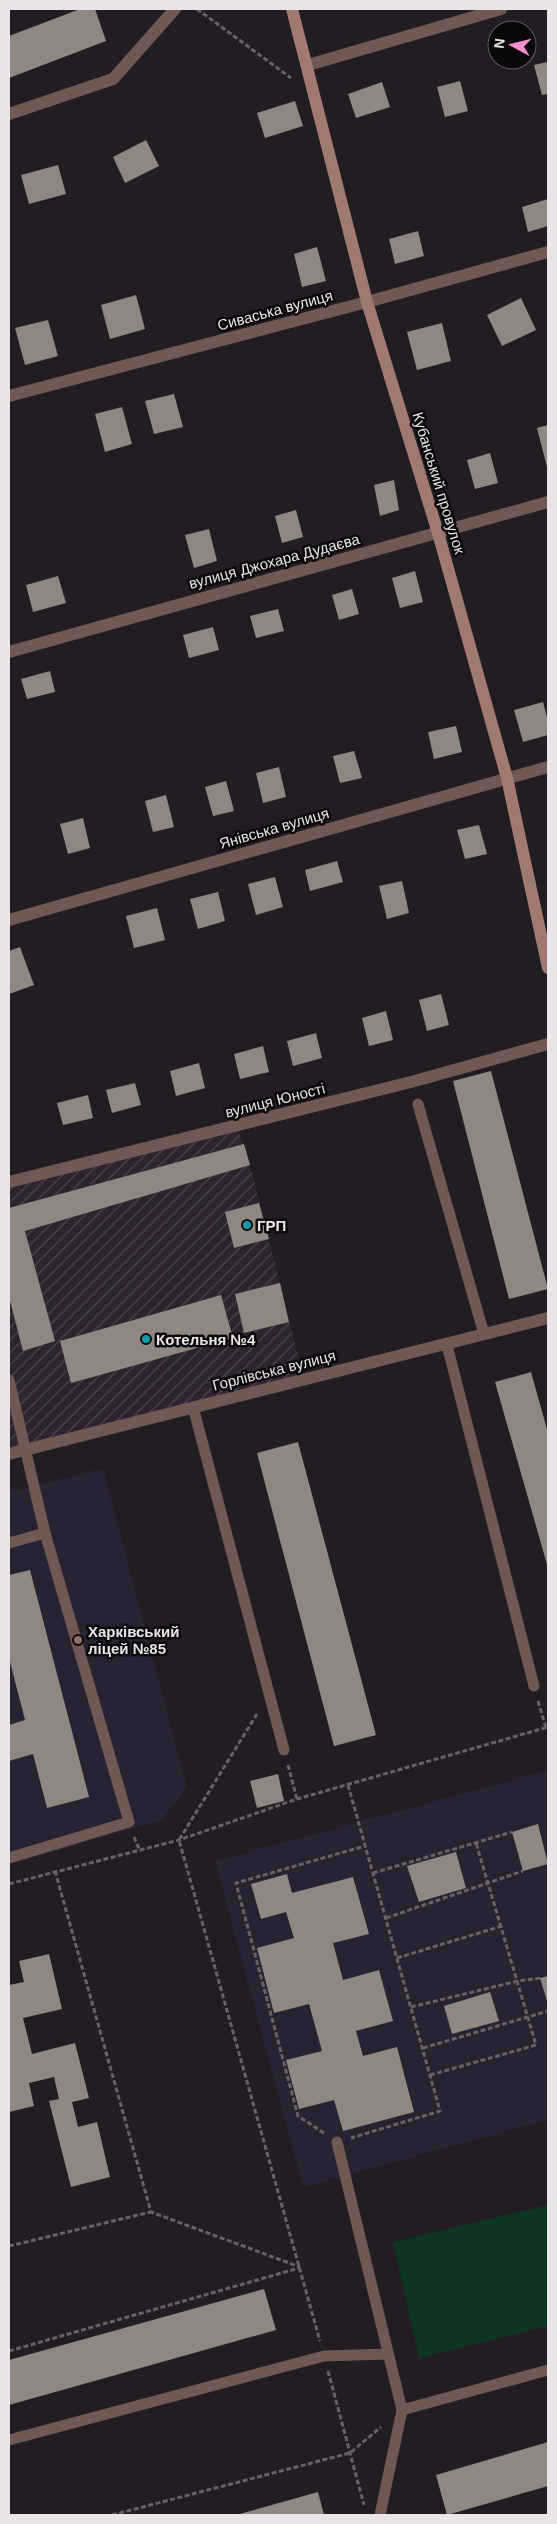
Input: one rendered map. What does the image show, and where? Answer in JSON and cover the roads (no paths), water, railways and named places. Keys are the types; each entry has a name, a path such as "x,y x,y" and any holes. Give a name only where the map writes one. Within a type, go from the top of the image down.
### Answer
{"street":[{"path":"9,114 113,79 175,9"},
{"name":"Кубанський провулок","path":"292,9 308,65 367,302 438,533 507,778 548,968"},
{"path":"308,65 501,9"},
{"name":"Сиваська вулиця","path":"9,396 367,302 548,252"},
{"name":"вулиця Джохара Дудаєва","path":"9,652 548,502"},
{"name":"Янівська вулиця","path":"9,920 548,767"},
{"name":"вулиця Юності","path":"9,1182 411,1082 548,1044"},
{"name":"Горлівська вулиця","path":"9,1454 548,1318"}],"lane":[{"path":"418,1104 484,1334"},
{"path":"447,1345 534,1686"},
{"path":"9,1380 45,1533 129,1822 9,1858"},
{"path":"193,1407 284,1750"},
{"path":"9,1543 45,1533"},
{"path":"337,2142 402,2410 380,2515"},
{"path":"9,2440 324,2356 388,2354"},
{"path":"402,2410 548,2370"}],"place":[{"name":"ГРП","path":"247,1225"},
{"name":"Котельня №4","path":"146,1339"},
{"name":"Харківський ліцей №85","path":"78,1640"}]}
